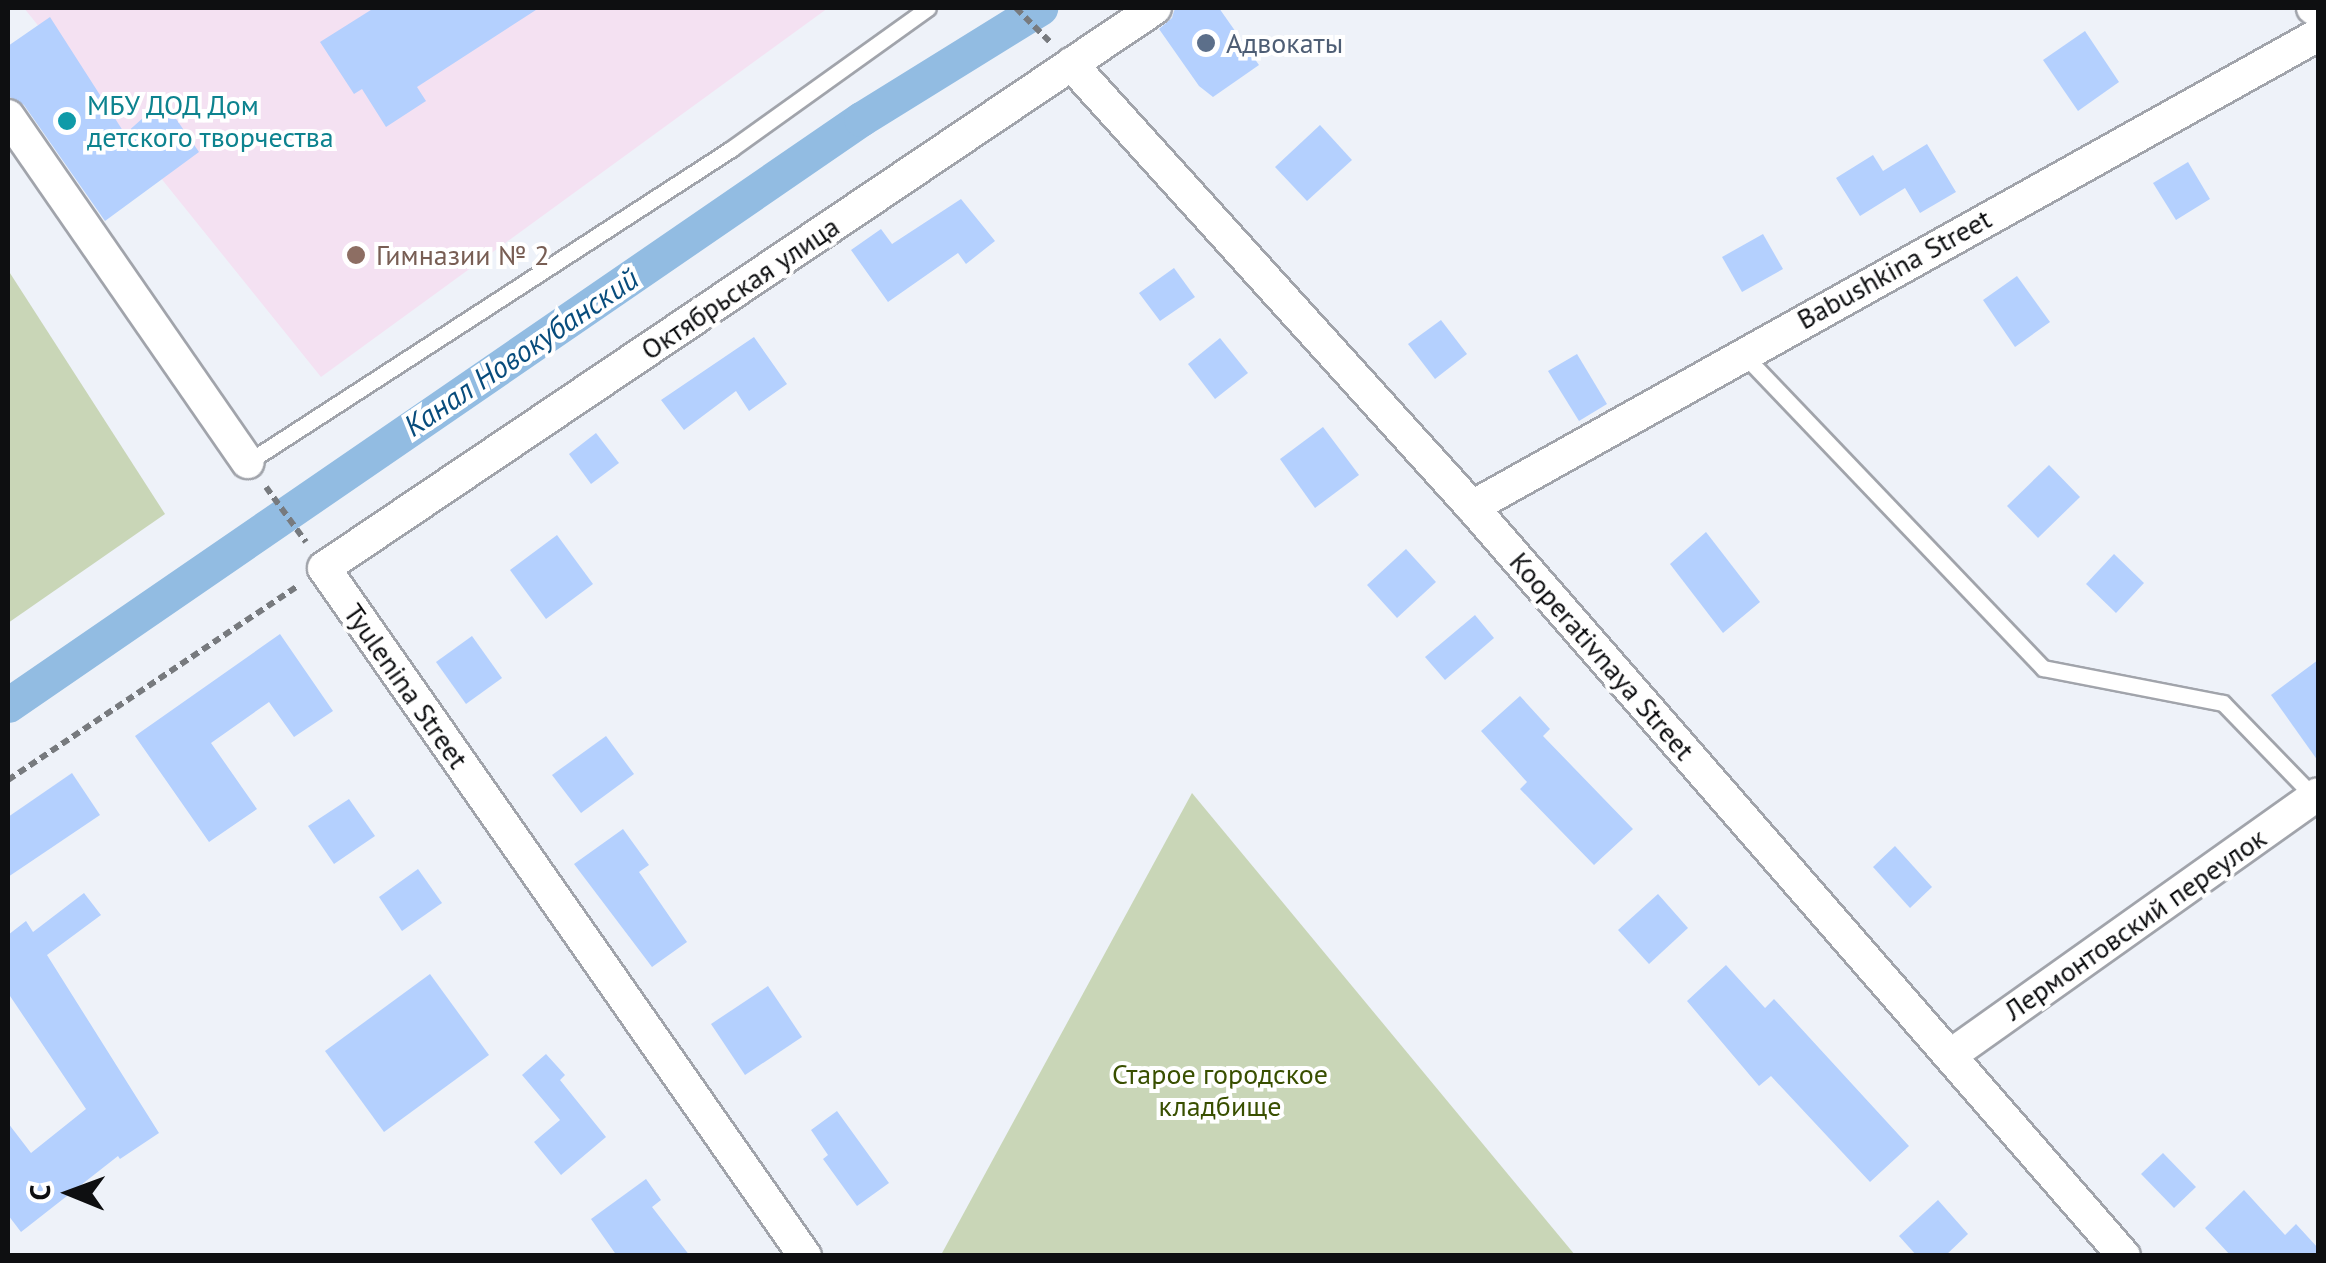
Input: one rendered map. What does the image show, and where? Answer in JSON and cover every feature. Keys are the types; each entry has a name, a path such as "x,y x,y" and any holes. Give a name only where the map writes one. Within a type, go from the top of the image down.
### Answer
{"street":[{"name":"Октябрьская улица","path":"324,568 1155,8"},
{"name":"Babushkina Street","path":"1472,507 2318,35"},
{"name":"Kooperativnaya Street","path":"1072,64 1472,507 2124,1256"},
{"path":"8,116 248,462"},
{"name":"Tyulenina Street","path":"324,568 805,1256"},
{"name":"Лермонтовский переулок","path":"1951,1055 2316,796"}],"lane":[{"path":"248,462 731,149 928,8"},
{"path":"1742,353 2042,668 2223,704 2316,796"}],"path":[{"path":"1016,8 1072,64"},
{"path":"8,780 324,568 248,462"}],"shaded area":[{"name":"Гимназии № 2","path":"24,8 828,8 321,377"}],"green space":[{"path":"8,270 165,514 8,623"},
{"name":"Старое городское кладбище","path":"1192,793 1575,1255 941,1255"}],"building":[{"path":"374,8 539,8 417,87 426,101 386,127 362,89 354,94 320,42"},
{"name":"Адвокаты","path":"1175,8 1219,8 1259,65 1213,97 1199,86 1159,29 1172,18"},
{"name":"МБУ ДОД Дом детского творчества","path":"50,17 125,134 163,100 199,152 105,221 24,105 8,96 8,46"},
{"path":"2085,31 2119,82 2078,111 2043,60"},
{"path":"1320,125 1352,160 1307,201 1275,167"},
{"path":"1927,144 1956,192 1920,213 1905,188 1860,216 1836,178 1873,155 1883,171"},
{"path":"2188,162 2210,199 2176,220 2153,183"},
{"path":"961,199 995,241 966,264 958,253 888,302 851,250 881,229 892,244"},
{"path":"1763,234 1783,269 1742,292 1722,257"},
{"path":"1174,268 1195,297 1160,321 1139,293"},
{"path":"2017,276 2050,322 2015,347 1983,300"},
{"path":"1441,320 1467,354 1435,379 1408,344"},
{"path":"754,337 787,384 749,411 736,391 684,430 661,400"},
{"path":"1220,338 1248,373 1215,399 1188,364"},
{"path":"1577,354 1607,404 1579,421 1548,371"},
{"path":"1323,427 1359,475 1315,508 1280,459"},
{"path":"596,433 619,463 591,484 569,454"},
{"path":"2049,465 2080,497 2038,538 2007,506"},
{"path":"1706,532 1760,602 1723,633 1670,564"},
{"path":"557,535 593,584 546,619 510,570"},
{"path":"1406,549 1436,582 1397,618 1367,585"},
{"path":"2114,554 2144,583 2116,613 2086,584"},
{"path":"1475,615 1494,638 1445,680 1425,657"},
{"path":"280,634 333,711 294,737 269,702 211,743 257,809 209,842 135,736"},
{"path":"472,636 502,678 466,704 436,662"},
{"path":"2318,660 2318,761 2271,695"},
{"path":"1520,696 1550,729 1543,736 1633,829 1594,865 1520,789 1527,782 1481,731"},
{"path":"606,736 634,774 581,813 552,775"},
{"path":"72,773 100,815 8,877 8,817"},
{"path":"349,799 375,836 334,864 308,826"},
{"path":"623,829 649,865 639,872 687,942 652,967 574,864"},
{"path":"1895,846 1932,887 1910,908 1873,867"},
{"path":"418,869 442,903 402,931 379,897"},
{"path":"84,893 101,915 47,955 159,1133 120,1159 118,1156 21,1232 8,1215 8,1123 31,1153 86,1109 8,993 8,935 26,921 33,932"},
{"path":"1658,894 1688,928 1649,964 1618,930"},
{"path":"1726,965 1765,1008 1774,999 1909,1146 1870,1182 1771,1076 1759,1086 1687,1001"},
{"path":"430,974 489,1055 384,1132 325,1051"},
{"path":"768,986 802,1037 745,1075 711,1024"},
{"path":"546,1054 565,1075 560,1080 606,1137 561,1175 534,1142 560,1120 522,1075"},
{"path":"837,1111 889,1183 857,1206 823,1159 828,1155 811,1130"},
{"path":"2163,1153 2196,1187 2174,1208 2141,1174"},
{"path":"646,1179 661,1200 652,1207 690,1256 617,1256 591,1219"},
{"path":"2244,1190 2285,1235 2296,1224 2318,1248 2318,1256 2231,1256 2205,1228"},
{"path":"1938,1200 1968,1234 1945,1256 1917,1256 1899,1236"}],"waterway":[{"name":"Канал Новокубанский","path":"8,705 861,119 1040,8"}],"place":[{"name":"Адвокаты","path":"1206,43"},
{"name":"МБУ ДОД Дом детского творчества","path":"67,121"},
{"name":"Гимназии № 2","path":"356,255"}]}
